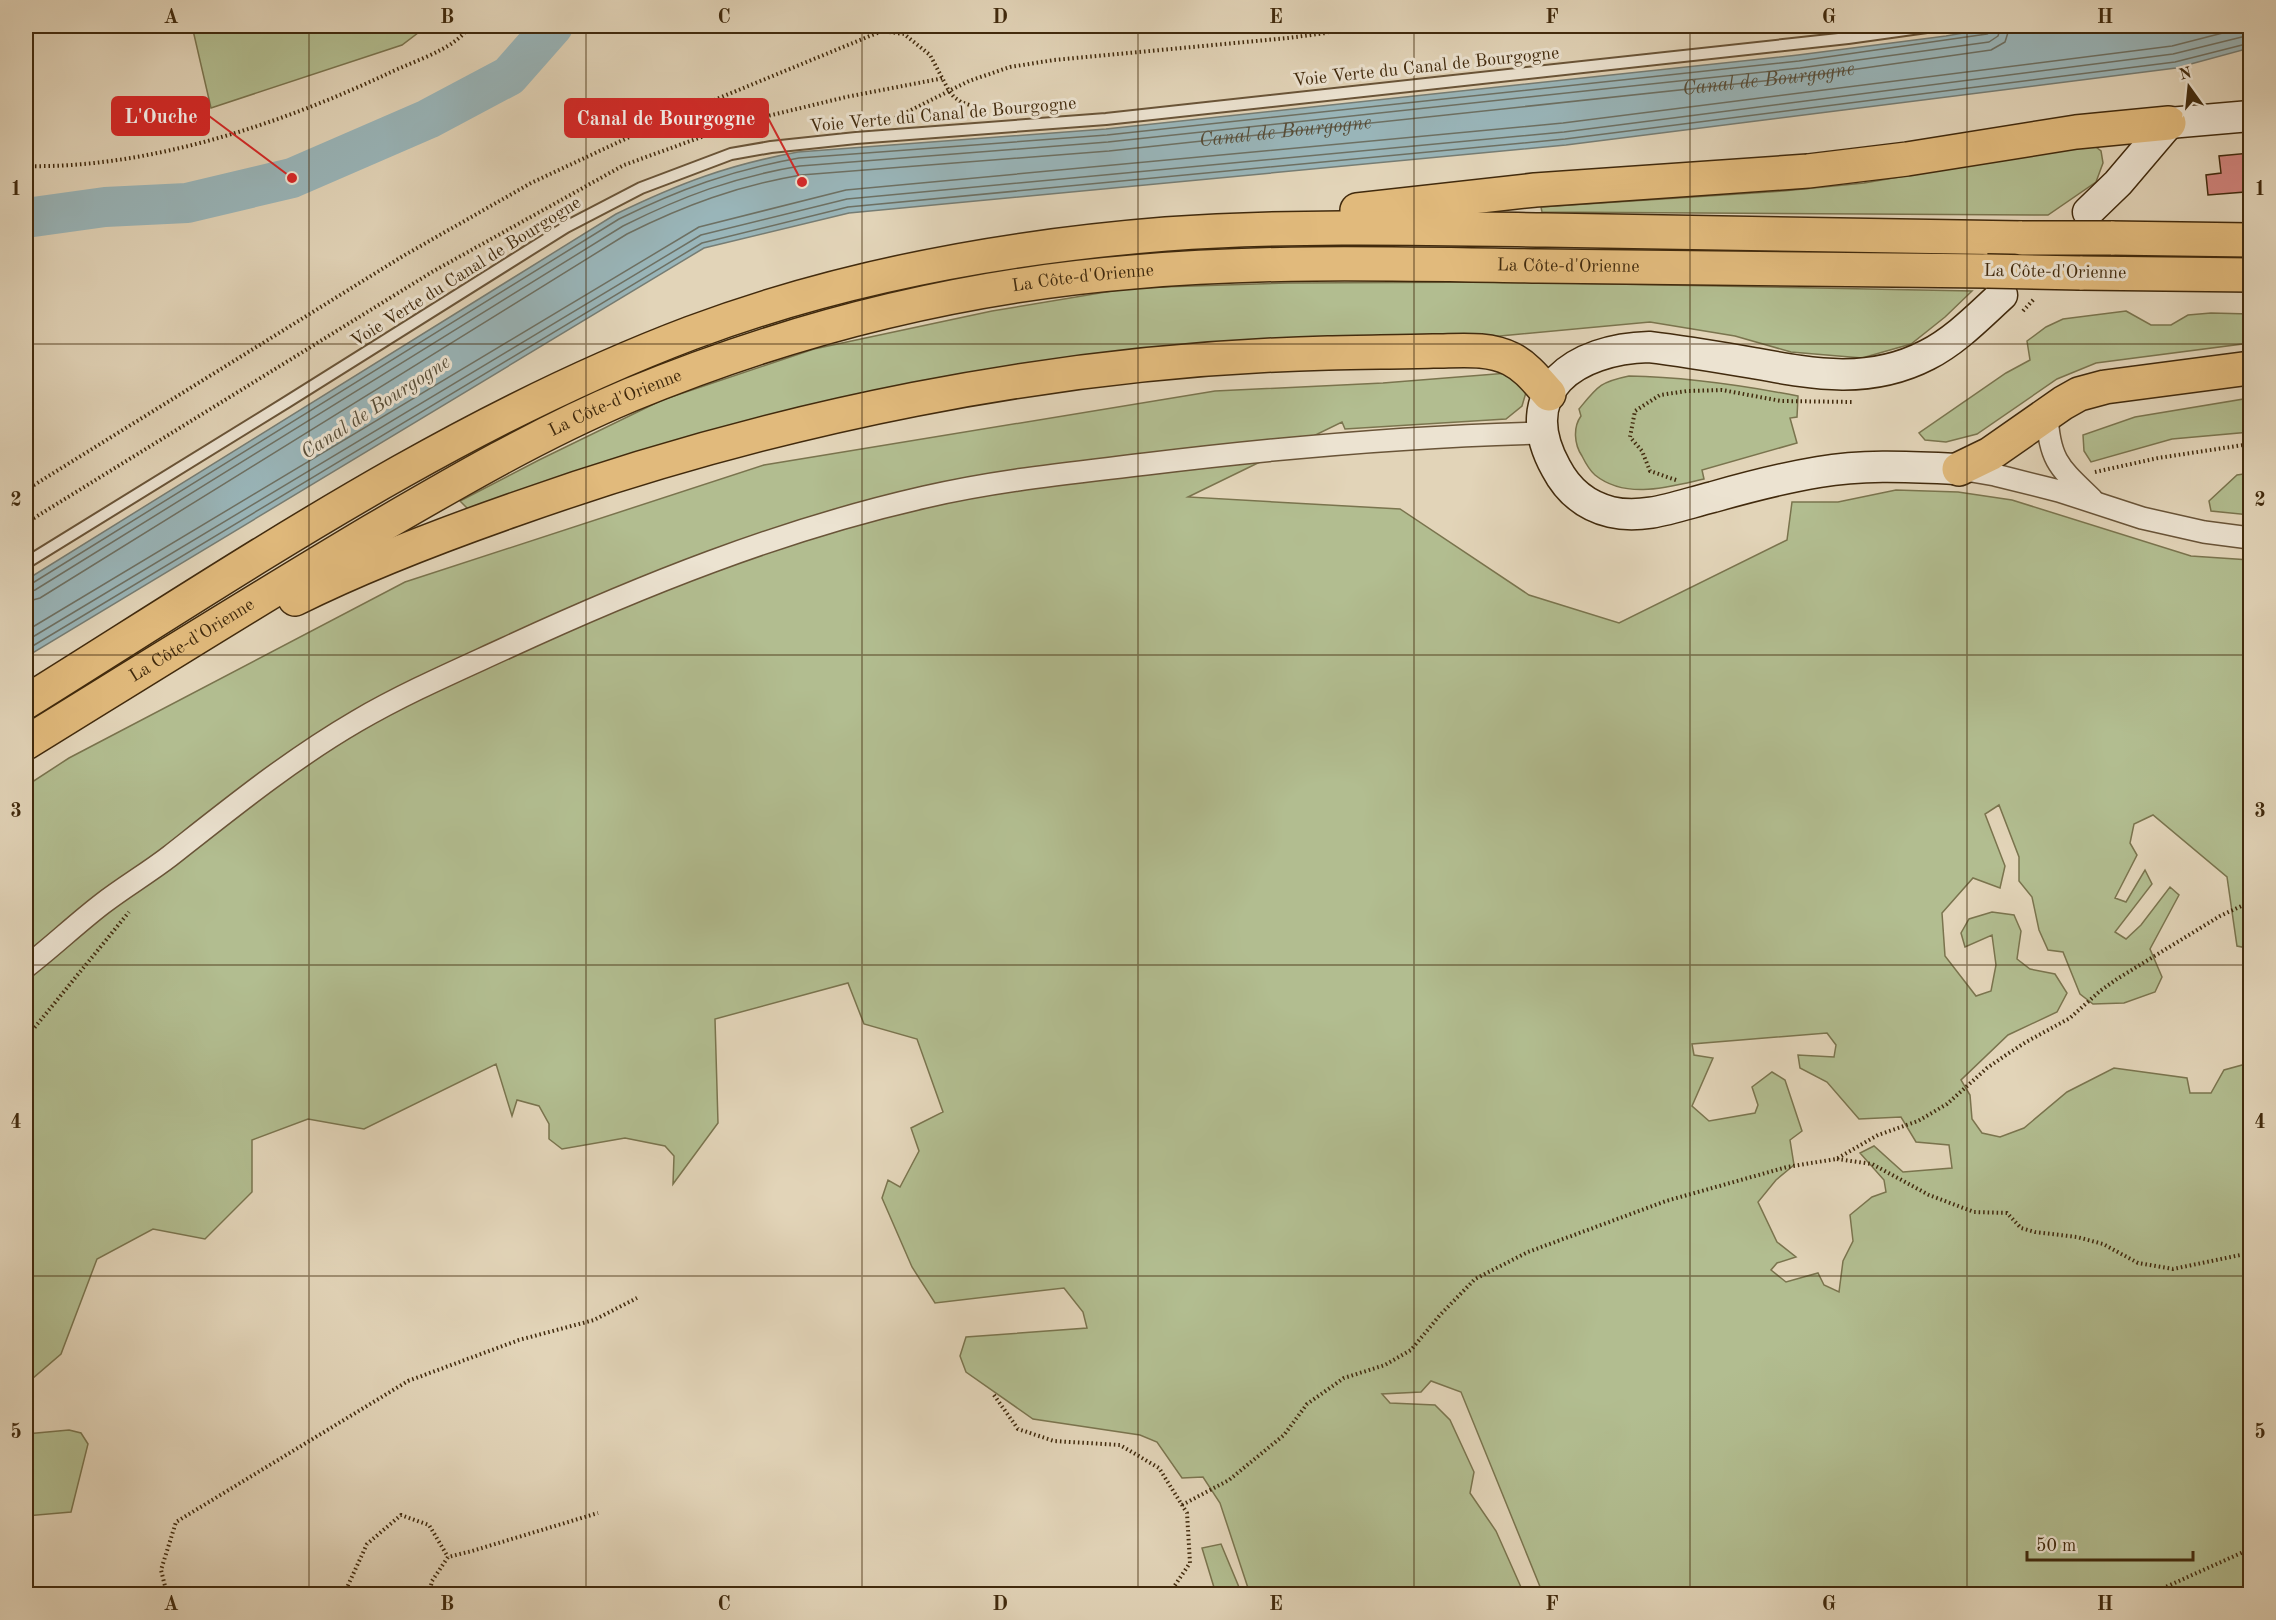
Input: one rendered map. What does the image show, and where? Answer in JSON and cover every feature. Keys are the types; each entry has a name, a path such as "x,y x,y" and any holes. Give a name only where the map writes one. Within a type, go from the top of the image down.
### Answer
{"highway":[{"path":"1085,242 1535,190 1808,171 1907,159 2076,132 2169,123"},
{"name":"La Côte-d'Orienne","path":"26,702 269,551 425,458 532,401 610,365 736,317 825,290 908,270 983,255 1085,242 1170,234 1250,230 1390,228 2250,240"},
{"name":"La Côte-d'Orienne","path":"26,743 335,553 472,472 549,432 627,396 710,364 793,336 877,313 1048,281 1222,266 1352,264 2003,293 2080,273 2250,275"},
{"path":"99,698 313,590 451,532 626,472 771,432 888,405 997,385 1093,371 1195,360 1290,354 1379,352 1464,351 1497,354 1521,365 1549,394"},
{"path":"1959,469 1990,454 2079,394 2105,387 2250,368"}],"main road":[{"path":"2088,212 2118,183 2169,123 2250,116"},
{"path":"1959,469 1889,466 1820,472 1759,484 1659,511 1625,514 1598,508 1571,490 1553,463 1541,433 1543,408 1558,381 1582,361 1601,353 1627,347 1680,351 1814,374 1847,375 1892,369 1920,358 1944,344 2003,293"}],"street":[{"path":"2047,414 2050,448 2070,478 2097,504"},
{"path":"26,967 101,904 168,857 253,789 357,721 404,695 568,619 756,545 862,513 984,485 1176,460 1376,440 1449,435 1541,433"},
{"path":"1959,469 2023,481 2142,518 2204,532 2250,538"}],"lane":[{"name":"Voie Verte du Canal de Bourgogne","path":"26,563 566,227 632,193 731,154 771,147 856,138 1106,119 1836,39 1934,26"}],"path":[{"path":"26,166 58,167 149,154 249,130 349,92 454,42 472,26"},
{"path":"856,138 969,81 1010,68 1054,60 1288,38 1326,33 1345,26"},
{"path":"26,490 413,250 531,183 668,119 882,31 904,34 930,55 949,91 961,102 996,113"},
{"path":"2003,293 2035,299"},
{"path":"1685,479 1674,480 1650,471 1642,451 1630,437 1635,411 1660,395 1687,391 1722,390 1781,401 1859,401"},
{"path":"2070,478 2158,458 2250,444"},
{"path":"1836,1159 1878,1135 1918,1121 1947,1104 1987,1068 2026,1042 2070,1018 2117,979 2220,916 2250,902"},
{"path":"26,1038 135,904"},
{"path":"1182,1506 1229,1480 1284,1435 1307,1404 1344,1378 1384,1365 1411,1350 1440,1315 1475,1279 1528,1252 1666,1201 1787,1167 1836,1159 1872,1164 1929,1195 1963,1208 1974,1212 2007,1213 2021,1228 2077,1237 2103,1244 2138,1263 2173,1269 2250,1253"},
{"path":"166,1594 161,1570 176,1522 408,1381 519,1340 594,1320 638,1298"},
{"path":"994,1395 1018,1429 1054,1440 1120,1445 1159,1468 1187,1513 1190,1563 1169,1594"},
{"path":"429,1594 432,1581 448,1557 598,1513"},
{"path":"344,1594 367,1544 401,1515 429,1525 448,1557"},
{"path":"2150,1594 2250,1550"}],"green space":[{"path":"192,26 427,26 402,45 211,108"},
{"path":"2092,144 2101,151 2103,163 2096,182 2048,215 1542,212 1541,207 1783,191 1864,183"},
{"path":"1505,282 1972,291 1945,317 1911,344 1862,358 1791,352 1735,336 1650,322 1500,336 1405,338 1197,349 469,510 460,501 662,400 814,349 992,311 1130,288 1289,283"},
{"path":"2126,311 2151,325 2171,325 2188,315 2250,314 2250,343 2096,363 2057,379 1977,434 1946,442 1925,440 1919,433 2006,373 2030,360 2027,341 2046,327 2063,319"},
{"path":"1508,373 1527,389 1522,406 1506,419 1345,429 1342,422 1188,497 1400,509 1529,595 1619,623 1787,540 1792,502 1838,502 1896,490 1958,492 2012,500 2191,556 2250,560 2250,886 2243,902 2247,948 2237,946 2227,877 2153,815 2134,824 2130,843 2137,855 2115,898 2126,902 2145,870 2152,884 2115,932 2126,939 2141,925 2170,887 2179,895 2150,949 2162,977 2155,992 2124,1003 2093,1004 2080,994 2063,952 2048,950 2039,930 2032,897 2019,881 2019,857 1999,805 1985,814 2005,866 2000,888 1973,878 1942,913 1945,956 1976,996 1991,991 1996,965 1992,935 1965,947 1961,933 1969,919 1992,912 2014,915 2021,931 2017,959 2030,969 2055,974 2067,993 2057,1012 2008,1035 1961,1080 1970,1095 1972,1119 1982,1133 2000,1137 2024,1128 2067,1092 2114,1068 2187,1078 2190,1093 2211,1093 2224,1070 2242,1065 2250,1056 2250,1594 1543,1594 1461,1392 1431,1381 1421,1392 1382,1394 1390,1403 1435,1405 1450,1420 1474,1472 1470,1493 1496,1531 1524,1594 1250,1594 1220,1503 1203,1477 1182,1478 1157,1442 1140,1435 1033,1419 966,1372 960,1356 966,1337 1087,1328 1083,1312 1064,1288 935,1303 912,1267 882,1198 888,1180 900,1187 919,1151 911,1128 943,1112 917,1039 864,1024 848,983 715,1019 718,1123 673,1184 674,1156 665,1146 625,1138 562,1149 549,1139 549,1124 539,1106 517,1100 512,1116 496,1064 364,1129 308,1119 252,1140 252,1192 205,1239 153,1229 97,1259 61,1354 26,1384 26,786 69,758 405,582 764,465 1215,391 1383,383","holes":["1827,1033 1836,1045 1834,1057 1798,1055 1800,1068 1827,1082 1859,1119 1901,1117 1916,1142 1949,1145 1952,1168 1903,1172 1874,1146 1860,1153 1884,1180 1886,1192 1872,1197 1850,1215 1853,1241 1843,1261 1839,1292 1824,1285 1818,1273 1786,1282 1771,1270 1777,1263 1796,1257 1777,1242 1758,1202 1776,1180 1794,1165 1790,1140 1802,1131 1785,1080 1772,1072 1752,1087 1758,1105 1755,1113 1709,1121 1692,1106 1713,1058 1694,1055 1692,1044"]},
{"path":"1629,376 1714,382 1798,396 1797,417 1790,418 1797,443 1702,470 1704,479 1677,485 1634,489 1607,483 1591,471 1577,446 1576,430 1581,416 1579,409 1600,386"},
{"path":"2250,398 2250,432 2172,439 2091,462 2084,451 2083,435 2135,417"},
{"path":"2250,473 2250,515 2211,511 2209,501 2237,475"},
{"path":"69,1430 81,1433 88,1444 71,1512 26,1516 26,1434"},
{"path":"1221,1544 1241,1594 1216,1594 1202,1548"}],"water":[{"path":"2003,26 2250,26 2250,48 2176,68 1566,145 849,213 704,248 26,657 26,580 616,214 683,184 727,169 798,152 1106,129 1798,55 1946,36"}],"building":[{"path":"2250,153 2250,187 2245,188 2245,192 2208,195 2206,175 2221,173 2219,156"}],"waterway":[{"path":"26,218 105,207 187,203 292,178 428,119 509,76 553,26"}],"place":[{"name":"L'Ouche","path":"292,178"},
{"name":"Canal de Bourgogne","path":"802,182"}]}
